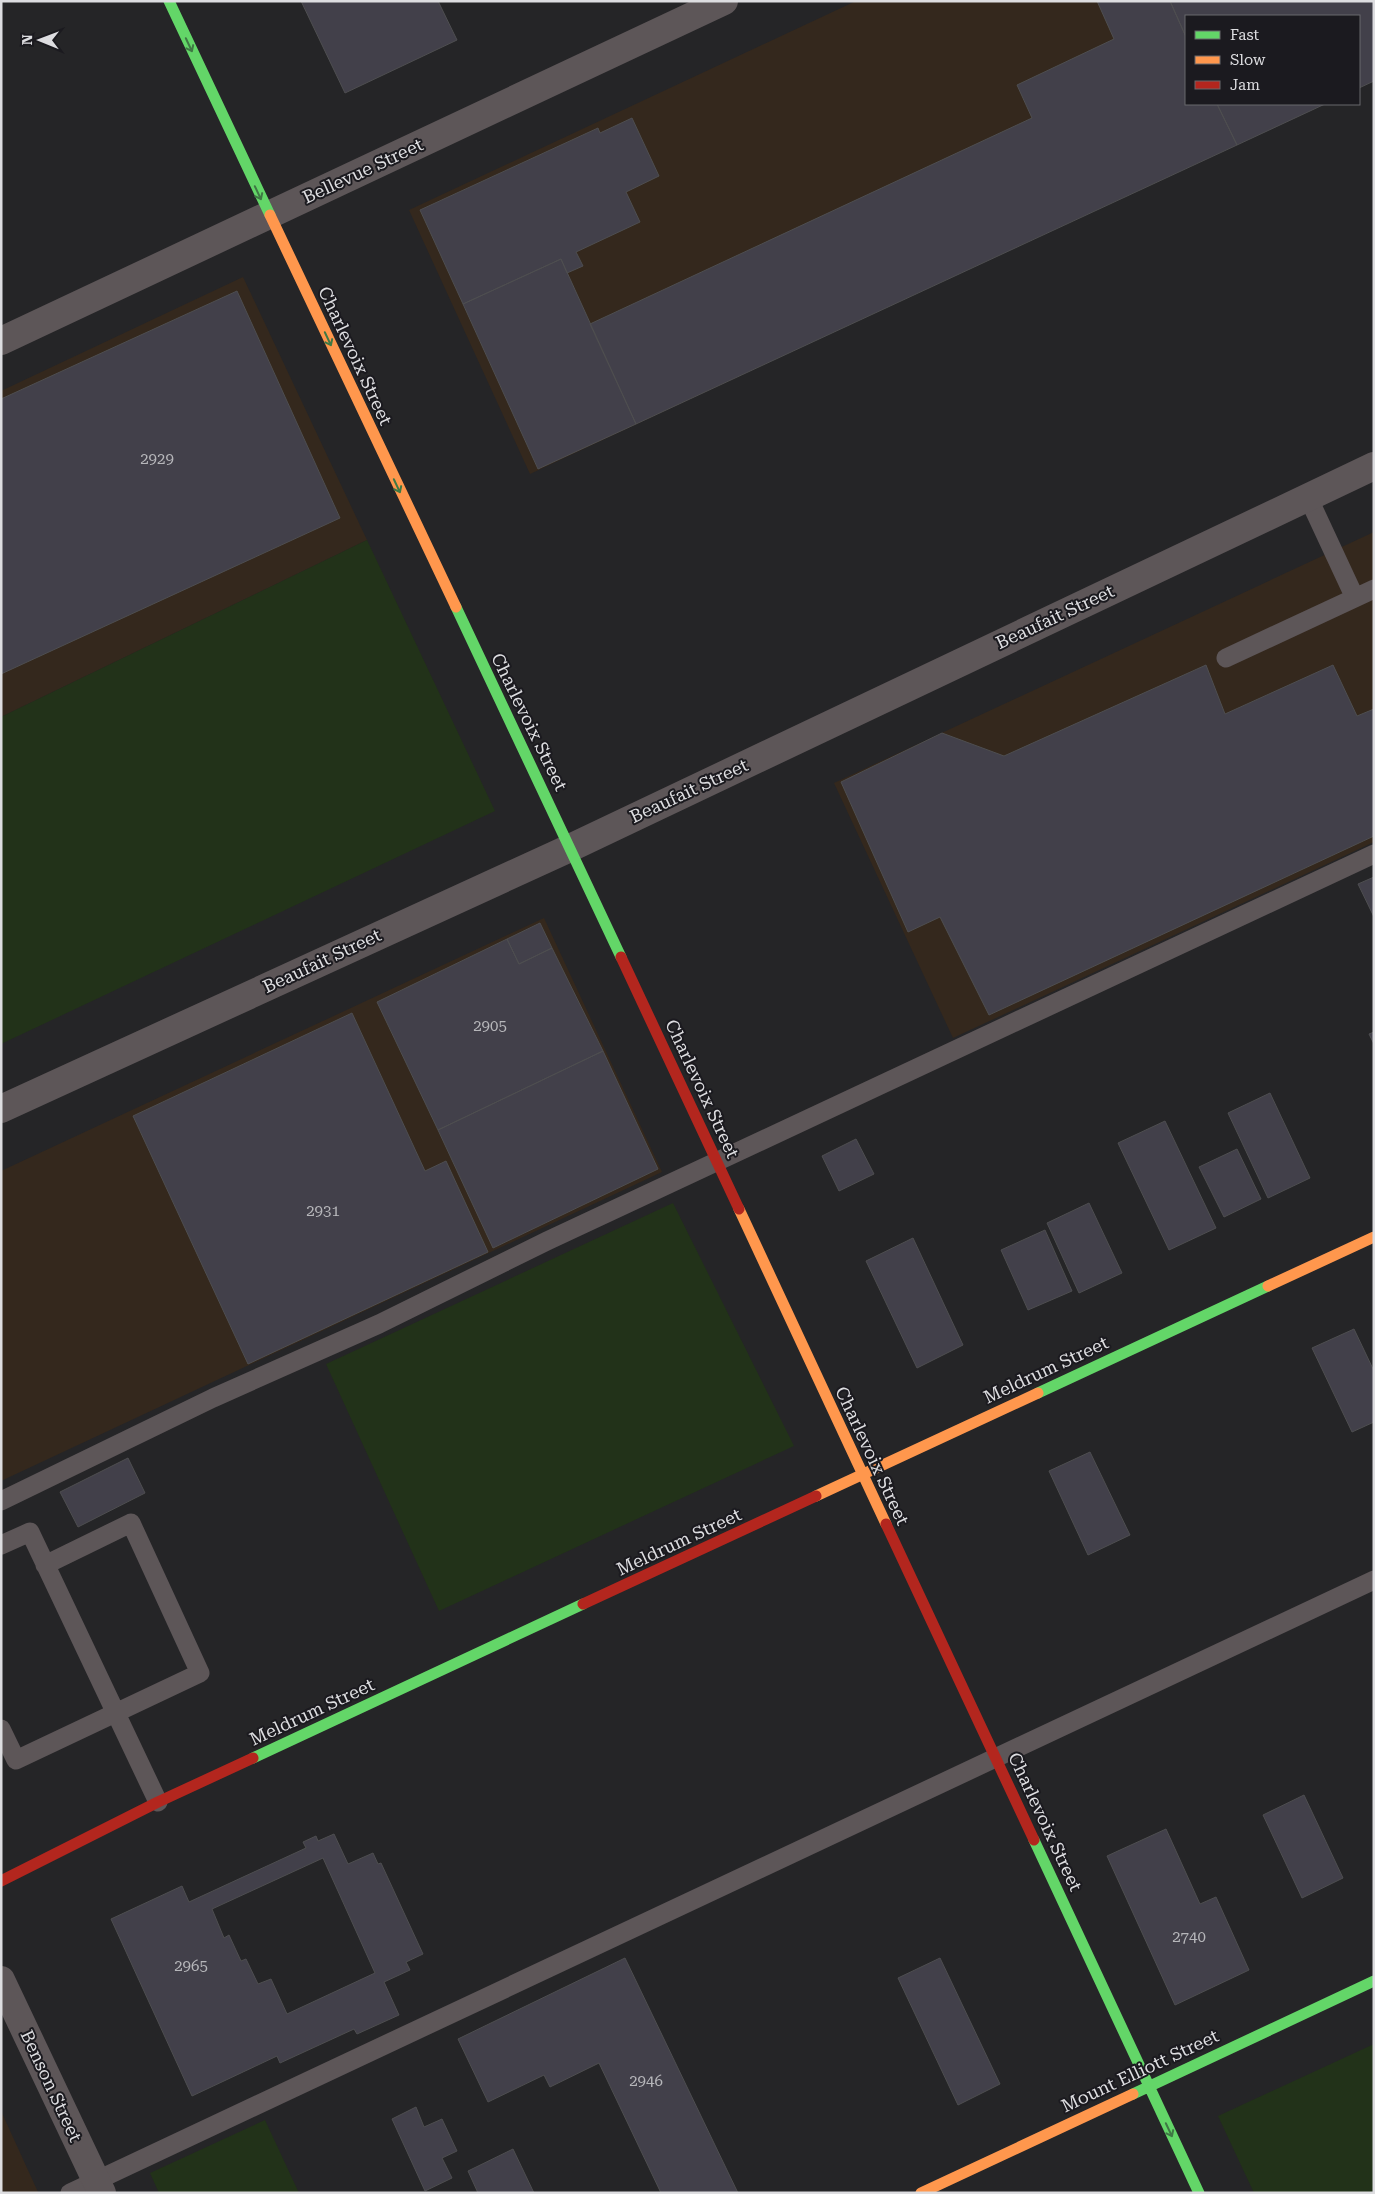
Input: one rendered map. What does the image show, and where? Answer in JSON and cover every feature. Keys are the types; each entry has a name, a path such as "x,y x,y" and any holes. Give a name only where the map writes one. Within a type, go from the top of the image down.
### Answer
{"street":[{"name":"Charlevoix Street","path":"169,1 269,216 570,848 862,1476 1199,2193"},
{"name":"Bellevue Street","path":"1,341 724,1"},
{"name":"Beaufait Street","path":"1,1110 570,848 1374,466"},
{"name":"Meldrum Street","path":"1,1881 158,1802 1374,1237"},
{"name":"Benson Street","path":"1,1980 99,2187"},
{"name":"Mount Elliott Street","path":"921,2193 1374,1981"}],"lane":[{"path":"1308,497 1355,598"},
{"path":"1226,658 1374,589"},
{"path":"1,1501 213,1398 379,1324 547,1241 1374,854"},
{"path":"1,1729 16,1760 200,1673 131,1523 45,1565"},
{"path":"1,1545 30,1532 158,1802"},
{"path":"70,2193 99,2187 996,1758 1374,1580"}],"shaded area":[{"path":"856,1 1374,1 1374,79 1360,86 1360,15 1185,15 1185,105 1318,105 530,474 409,210"},
{"path":"243,277 367,540 1,717 1,391"},
{"path":"1374,532 1374,842 953,1038 834,783"},
{"path":"544,918 662,1172 1,1481 1,1171"},
{"path":"1,2111 38,2192 36,2193 1,2193"}],"green space":[{"path":"367,540 495,811 1,1044 1,717"},
{"path":"673,1203 794,1446 439,1611 326,1364"},
{"path":"1374,2044 1374,2193 1254,2193 1218,2116"},
{"path":"265,2120 299,2193 159,2193 150,2173"}],"building":[{"path":"301,1 438,1 457,40 345,93"},
{"path":"1097,1 1170,1 1185,35 1185,105 1217,105 1237,145 636,424 590,324 1032,118 1017,85 1114,39"},
{"path":"1170,1 1374,1 1374,81 1360,88 1360,15 1185,15 1185,35"},
{"path":"1217,105 1323,105 1237,145"},
{"path":"632,118 659,176 626,192 640,222 576,252 583,266 567,273 561,259 463,304 420,210 598,128 600,133"},
{"path":"561,259 636,424 538,469 463,304"},
{"path":"237,291 340,518 1,674 1,399"},
{"path":"1206,665 1225,714 1333,665 1357,716 1374,709 1374,836 989,1015 940,917 908,932 841,782 942,733 1004,756"},
{"path":"1374,877 1374,917 1358,884"},
{"path":"540,923 552,948 519,964 507,939"},
{"path":"507,939 519,964 552,948 603,1051 438,1130 377,1002"},
{"path":"352,1013 425,1171 446,1161 488,1252 248,1364 133,1116"},
{"path":"1374,1032 1374,1044 1369,1034"},
{"path":"603,1051 658,1169 493,1248 438,1130"},
{"path":"1270,1093 1310,1178 1268,1198 1228,1113"},
{"path":"1165,1121 1216,1228 1169,1250 1118,1143"},
{"path":"856,1139 874,1174 839,1191 822,1156"},
{"path":"1237,1149 1261,1199 1224,1217 1199,1167"},
{"path":"1089,1203 1122,1273 1079,1293 1047,1223"},
{"path":"1045,1230 1072,1291 1028,1310 1001,1250"},
{"path":"913,1238 963,1345 917,1368 866,1261"},
{"path":"1354,1329 1374,1371 1374,1422 1352,1432 1312,1348"},
{"path":"1090,1452 1130,1535 1088,1555 1049,1471"},
{"path":"128,1458 145,1493 78,1527 60,1492"},
{"path":"1304,1795 1343,1878 1302,1898 1263,1815"},
{"path":"1166,1829 1200,1904 1216,1897 1249,1970 1175,2005 1107,1856"},
{"path":"334,1834 348,1864 373,1853 378,1864 381,1863 423,1954 406,1962 410,1970 384,1982 399,2015 357,2034 354,2029 280,2063 277,2056 192,2096 111,1919 182,1886 189,1902 306,1848 303,1842 316,1836 318,1841","holes":["323,1858 375,1973 287,2014 271,1979 258,1984 246,1959 241,1961 229,1935 224,1938 212,1909"]},
{"path":"625,1958 738,2193 661,2193 599,2063 550,2087 544,2075 488,2102 458,2039"},
{"path":"940,1958 1000,2084 958,2105 898,1978"},
{"path":"416,2107 424,2127 442,2119 457,2151 442,2158 452,2178 425,2191 392,2119"},
{"path":"513,2149 534,2193 478,2193 468,2171"}],"traffic: fast":[{"path":"169,1 270,215"},
{"path":"456,607 621,957"},
{"path":"1038,1393 1268,1286"},
{"path":"253,1758 583,1604"},
{"path":"1034,1840 1199,2193"},
{"path":"1133,2094 1374,1981"}],"traffic: slow":[{"path":"270,215 456,607"},
{"path":"739,1209 886,1524"},
{"path":"1268,1286 1374,1237"},
{"path":"816,1496 1038,1393"},
{"path":"921,2193 1133,2094"}],"traffic: jam":[{"path":"621,957 739,1209"},
{"path":"583,1604 816,1496"},
{"path":"886,1524 1034,1840"},
{"path":"1,1881 158,1802 253,1758"}]}
